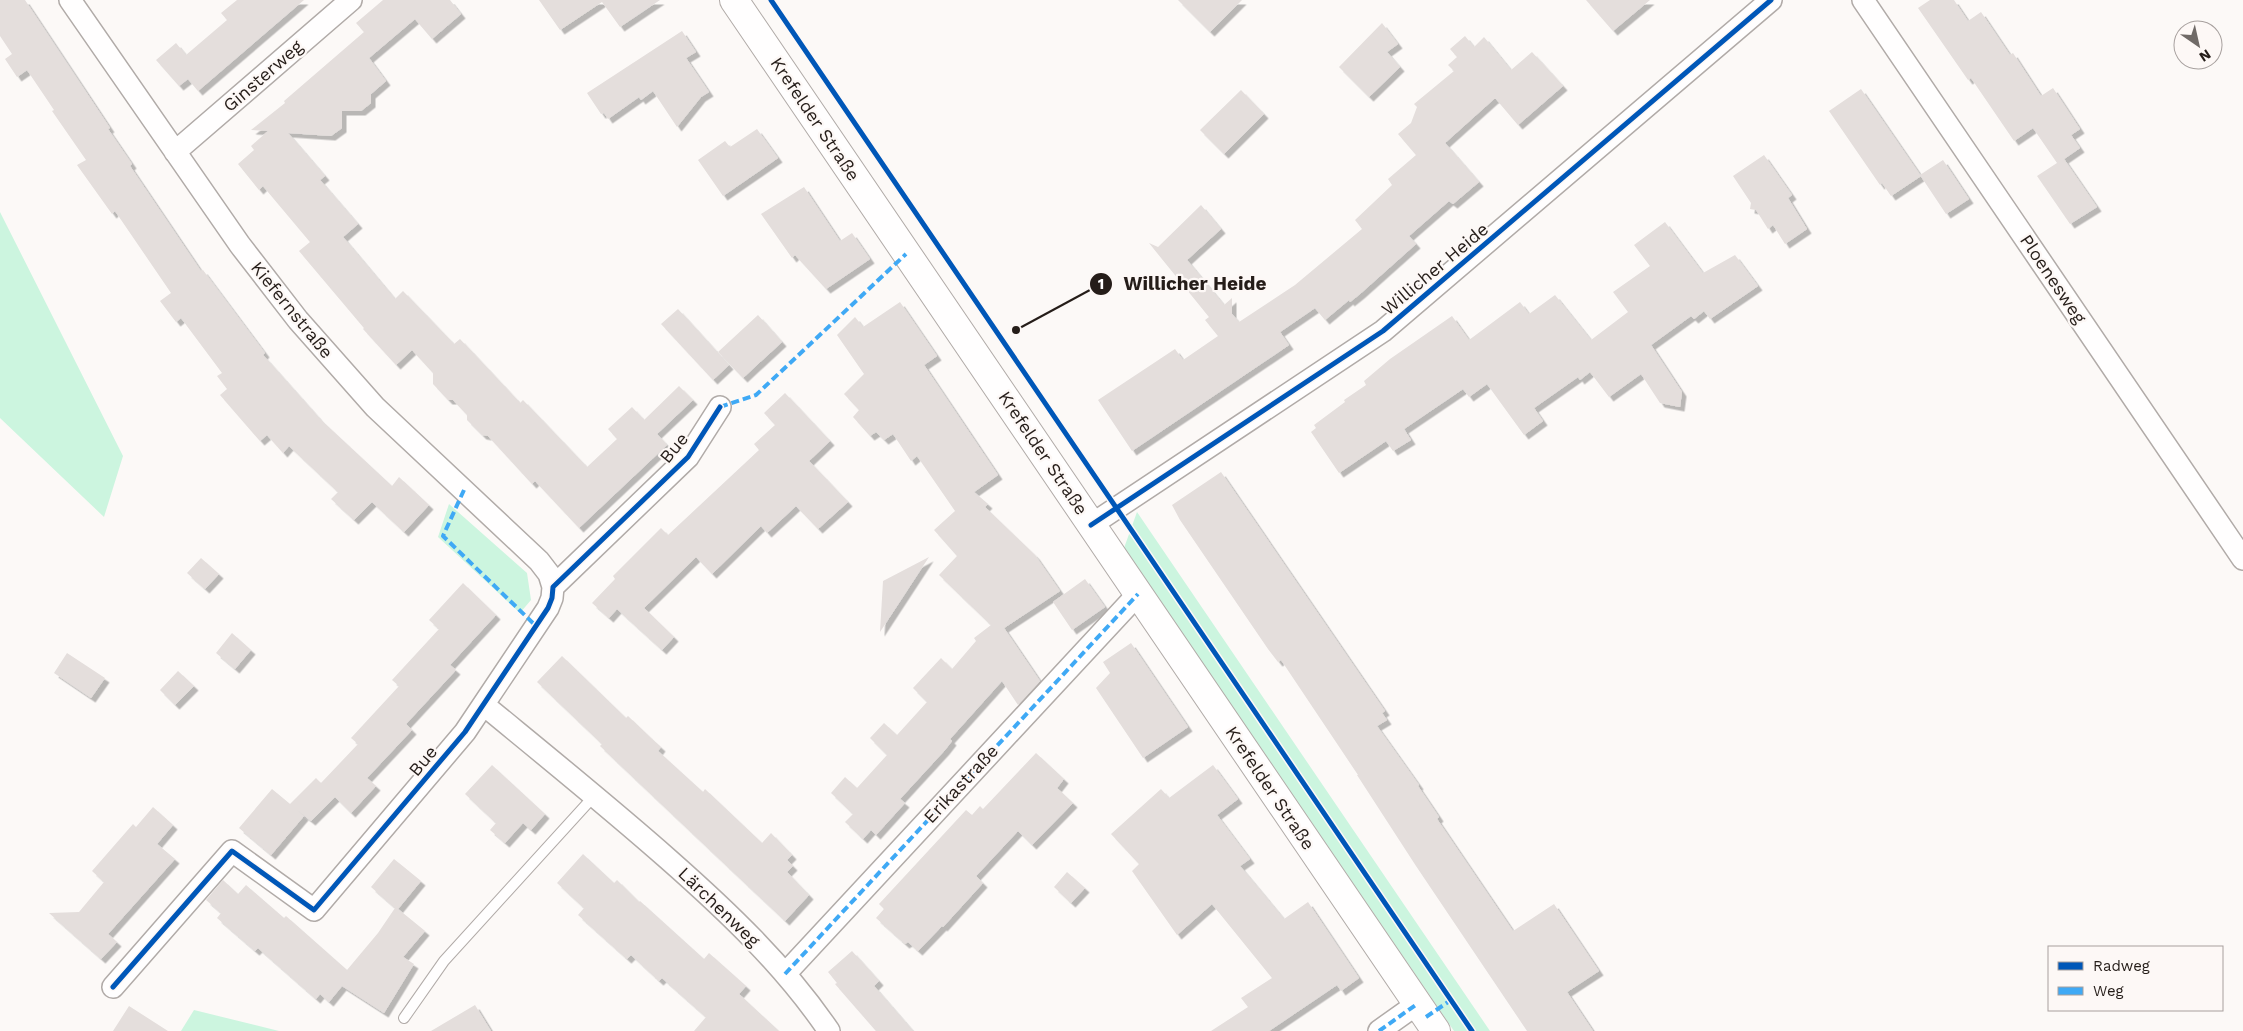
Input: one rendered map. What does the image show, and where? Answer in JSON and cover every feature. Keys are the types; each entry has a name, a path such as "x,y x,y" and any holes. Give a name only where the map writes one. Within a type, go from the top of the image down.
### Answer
{"main road":[{"name":"Krefelder Straße","path":"734,0 1436,1031"}],"street":[{"name":"Kiefernstraße","path":"70,0 262,274 336,365 375,408 539,561 549,574 553,587"},
{"name":"Ginsterweg","path":"175,152 350,0"},
{"name":"Willicher Heide","path":"1092,525 1383,331 1771,0"},
{"name":"Ploenesweg","path":"1862,0 2243,559"},
{"name":"Bue","path":"113,986 232,851 314,910 443,758 484,706 548,608 552,598 553,587 688,456 720,408"},
{"name":"Erikastraße","path":"785,974 1138,594"},
{"name":"Lärchenweg","path":"484,706 595,795 716,902 785,974 829,1031"},
{"path":"1379,1031 1417,1004"}],"lane":[{"path":"404,1018 444,961 595,795"}],"green space":[{"path":"0,212 123,456 104,517 0,418"},
{"path":"449,504 527,573 531,600 520,613 438,537"},
{"path":"1137,512 1490,1031 1454,1031 1124,548"},
{"path":"194,1010 279,1031 181,1031"}],"building":[{"path":"0,0 25,0 110,128 108,129 132,164 130,166 201,271 203,270 265,353 263,355 320,419 392,486 399,477 429,505 404,532 372,502 354,520 331,499 338,492 289,446 283,453 267,435 260,441 220,395 227,389 217,376 222,373 181,318 176,322 160,301 171,293 115,211 112,214 77,165 86,160 52,111 54,110 27,70 17,77 5,59 12,54 0,36"},
{"path":"237,0 304,0 198,91 188,79 179,86 156,60 176,43 186,55 227,20 221,13"},
{"path":"383,0 450,0 461,14 432,39 415,19 369,58 386,81 371,94 371,103 361,111 342,111 342,128 331,136 288,133 325,176 320,180 358,224 343,237 395,299 403,291 454,344 460,339 520,403 523,400 587,467 617,439 608,429 632,407 644,420 679,386 693,400 657,434 667,445 579,528 535,481 532,484 488,436 482,435 467,420 467,415 453,400 448,400 433,384 433,373 412,350 396,365 363,329 299,251 310,242 263,186 259,190 238,164 254,150 251,146 268,131 251,130 285,103 284,101 364,32 356,23"},
{"path":"539,0 660,0 620,27 602,2 560,30"},
{"path":"1178,0 1242,0 1210,32"},
{"path":"1586,0 1650,0 1613,31"},
{"path":"1930,0 1954,0 1968,21 1981,12 2010,55 2013,53 2041,96 2053,88 2080,129 2071,135 2080,148 2064,159 2097,207 2070,224 2037,176 2057,163 2033,128 2014,141 1971,78 1968,80 1918,8"},
{"path":"1382,23 1398,44 1387,52 1400,67 1369,97 1339,67"},
{"path":"682,31 696,52 686,58 709,92 701,97 677,127 653,91 641,100 639,97 608,119 604,113 601,114 587,93"},
{"path":"1465,36 1474,47 1484,37 1511,70 1532,52 1563,86 1518,125 1494,99 1445,143 1479,182 1453,204 1449,201 1409,236 1416,244 1360,294 1350,302 1349,300 1325,320 1315,308 1280,332 1289,345 1132,451 1098,400 1175,349 1183,360 1218,336 1205,320 1209,317 1149,243 1158,247 1201,205 1221,229 1187,260 1224,305 1232,298 1232,314 1239,322 1295,285 1362,229 1355,220 1392,185 1388,179 1416,155 1398,134 1411,123 1417,107 1414,104 1454,71 1448,65 1457,57 1450,49"},
{"path":"1861,89 1921,176 1891,196 1882,183 1880,185 1829,111"},
{"path":"1241,90 1264,114 1224,154 1200,130"},
{"path":"757,129 778,158 723,196 698,160 725,141 730,147"},
{"path":"1764,155 1792,195 1788,198 1807,229 1785,244 1773,225 1768,229 1756,210 1750,209 1751,203 1733,176"},
{"path":"1943,160 1969,199 1946,214 1920,175"},
{"path":"804,187 840,241 852,233 870,259 826,289 795,255 792,258 761,214"},
{"path":"1665,222 1703,273 1735,255 1758,286 1710,319 1704,311 1694,319 1691,316 1651,345 1682,392 1680,407 1660,403 1641,374 1609,397 1590,372 1580,380 1578,377 1534,408 1543,421 1524,435 1487,384 1469,397 1463,389 1404,429 1411,440 1393,451 1386,441 1339,473 1311,432 1316,428 1314,425 1345,402 1344,400 1366,385 1364,381 1390,359 1452,316 1469,340 1520,302 1529,314 1555,295 1591,340 1628,312 1613,292 1650,266 1634,245"},
{"path":"900,302 937,356 924,365 998,475 974,492 988,504 985,507 1035,555 1060,591 1004,628 1040,681 1018,705 1002,681 950,739 952,741 945,750 900,799 905,803 876,835 871,830 863,839 845,822 853,814 831,793 845,777 857,788 887,755 870,738 884,723 897,735 927,702 913,688 941,658 952,669 976,641 974,638 991,625 939,575 957,556 934,530 955,511 917,456 911,461 893,434 884,440 876,432 870,436 853,417 859,410 844,394 864,374 837,335 855,317 863,327"},
{"path":"678,309 729,365 713,380 661,324"},
{"path":"758,315 782,342 743,378 718,352"},
{"path":"785,393 830,441 809,461 848,502 818,529 796,506 767,533 761,526 712,574 696,557 644,608 674,637 662,650 617,609 609,618 592,603 615,579 613,576 661,528 668,535 759,450 754,444 775,425 764,413"},
{"path":"1221,472 1385,711 1382,713 1387,720 1377,726 1419,785 1439,817 1437,819 1513,931 1554,904 1599,971 1567,992 1593,1031 1527,1031 1281,660 1278,662 1268,649 1180,520 1172,505"},
{"path":"929,557 880,632 883,581"},
{"path":"201,558 219,574 205,589 187,573"},
{"path":"1085,579 1105,607 1072,630 1053,602"},
{"path":"463,583 496,615 450,665 456,670 406,724 412,730 367,778 376,786 351,813 335,797 311,821 297,810 304,816 271,855 239,828 272,789 290,804 316,778 321,783 358,744 351,738 399,686 392,680 439,629 429,620"},
{"path":"232,633 251,650 235,669 216,653"},
{"path":"1131,643 1188,727 1143,758 1096,688 1110,673 1103,662"},
{"path":"67,653 105,678 91,698 54,673"},
{"path":"562,656 626,718 628,716 661,747 658,751 703,792 705,789 762,843 771,833 792,855 787,860 793,866 787,872 809,895 785,921 600,746 602,744 537,682"},
{"path":"178,671 194,686 175,705 160,690"},
{"path":"1036,753 1064,779 1057,788 1073,803 1032,845 1018,831 976,876 983,883 943,927 918,951 908,942 905,944 876,918 884,909 879,904 966,810 972,815 980,806 983,809"},
{"path":"492,765 545,814 531,830 523,823 505,843 490,830 496,823 465,794"},
{"path":"1213,765 1238,799 1217,815 1250,859 1240,866 1284,919 1308,902 1359,978 1341,991 1337,985 1269,1031 1211,1031 1248,1007 1241,998 1272,978 1212,904 1177,935 1132,871 1139,864 1111,834 1161,789 1169,798"},
{"path":"153,807 173,825 157,844 175,859 108,934 117,942 101,959 49,913 79,912 104,882 92,871 133,824 136,827"},
{"path":"583,854 614,883 617,880 704,959 709,953 746,986 739,994 779,1031 694,1031 706,1017 662,978 659,981 631,955 627,959 578,915 584,908 557,883"},
{"path":"394,859 421,881 398,909 425,931 403,957 414,964 384,1013 342,986 329,1002 320,994 316,999 258,948 255,951 217,918 221,913 206,900 223,880 238,894 246,885 284,918 286,916 347,970 378,933 395,908 371,887"},
{"path":"1067,872 1085,888 1071,903 1054,887"},
{"path":"852,951 879,981 874,986 913,1031 876,1031 835,984 837,983 828,972"},
{"path":"475,1005 491,1031 431,1031"},
{"path":"129,1006 168,1031 113,1031"}],"marked path":[{"path":"720,407 756,395 906,254"},
{"path":"464,490 443,536 536,626"},
{"path":"785,974 1138,594"},
{"path":"1426,1017 1451,1000"},
{"path":"1379,1031 1417,1004"}],"cycle path":[{"path":"771,0 1472,1031"},
{"path":"1091,525 1383,331 1771,0"},
{"path":"113,987 232,851 314,910 465,732 548,608 552,598 553,587 688,457 720,407"}],"place":[{"name":"Willicher Heide","path":"1016,330"}]}
